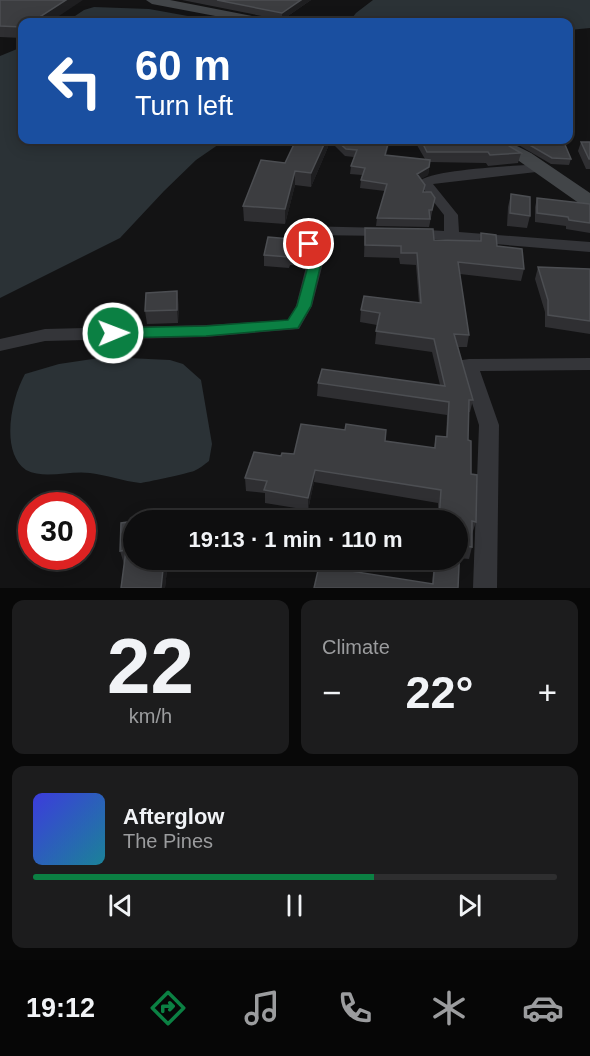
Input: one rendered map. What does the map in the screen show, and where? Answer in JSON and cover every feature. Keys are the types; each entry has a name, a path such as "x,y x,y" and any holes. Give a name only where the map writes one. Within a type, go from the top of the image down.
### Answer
{"main road":[{"path":"152,0 243,18"},
{"path":"500,144 590,202"}],"street":[{"path":"452,236 451,215 425,182 437,178 540,168"},
{"path":"0,345 45,335 206,331 292,325 304,306 316,259 301,230 452,236 590,247"},
{"path":"485,588 489,425 470,365 590,364"}],"shaded area":[{"path":"373,0 590,0 590,28 573,30 573,18 352,18"},
{"path":"94,7 149,9 199,18 72,18"},
{"path":"18,49 18,144 219,144 196,160 120,238 0,298 0,56"},
{"path":"106,357 170,360 183,364 201,380 212,444 209,461 194,471 140,483 82,472 49,475 33,473 18,462 13,451 10,425 16,397 25,374 59,364"}],"building":[{"path":"0,0 66,0 38,18 18,18 18,27 0,26"},
{"path":"217,0 301,0 282,13"},
{"path":"581,142 590,142 590,159 589,159"},
{"path":"294,144 324,144 311,173 295,171 285,209 243,206 261,160 285,163"},
{"path":"340,144 388,144 385,155 430,160 429,167 417,174 425,185 423,192 431,192 435,198 432,210 429,210 430,219 377,218 387,184 361,180 365,168 351,166 357,150 346,149"},
{"path":"423,144 506,144 521,153 490,155 488,152 427,152"},
{"path":"528,144 565,144 571,159 552,158"},
{"path":"511,194 530,197 530,216 510,213"},
{"path":"537,198 590,204 590,223 569,220 568,217 537,213"},
{"path":"365,228 433,229 434,240 481,241 481,233 496,235 497,246 522,249 524,269 458,262 469,335 454,334 473,400 469,400 468,440 471,441 471,474 477,475 476,522 472,521 472,547 468,546 468,510 440,510 441,490 315,470 308,498 264,490 267,481 245,478 254,452 281,456 282,453 294,454 301,424 345,430 346,424 386,430 385,441 435,448 436,436 447,437 449,402 318,383 322,369 445,386 434,339 376,331 380,313 361,310 364,296 421,303 417,253 401,253 401,246 365,245"},
{"path":"268,237 302,240 306,248 304,255 290,254 289,257 264,255"},
{"path":"538,267 590,269 590,321 548,315 548,300"},
{"path":"177,291 177,310 145,311 146,293"},
{"path":"121,523 123,523 123,550 120,551"},
{"path":"123,570 163,570 161,588 121,588"},
{"path":"318,570 344,570 433,584 434,570 459,570 458,588 314,588"}],"route":[{"path":"113,333 206,331 292,325 304,306 316,259 309,244"}]}
